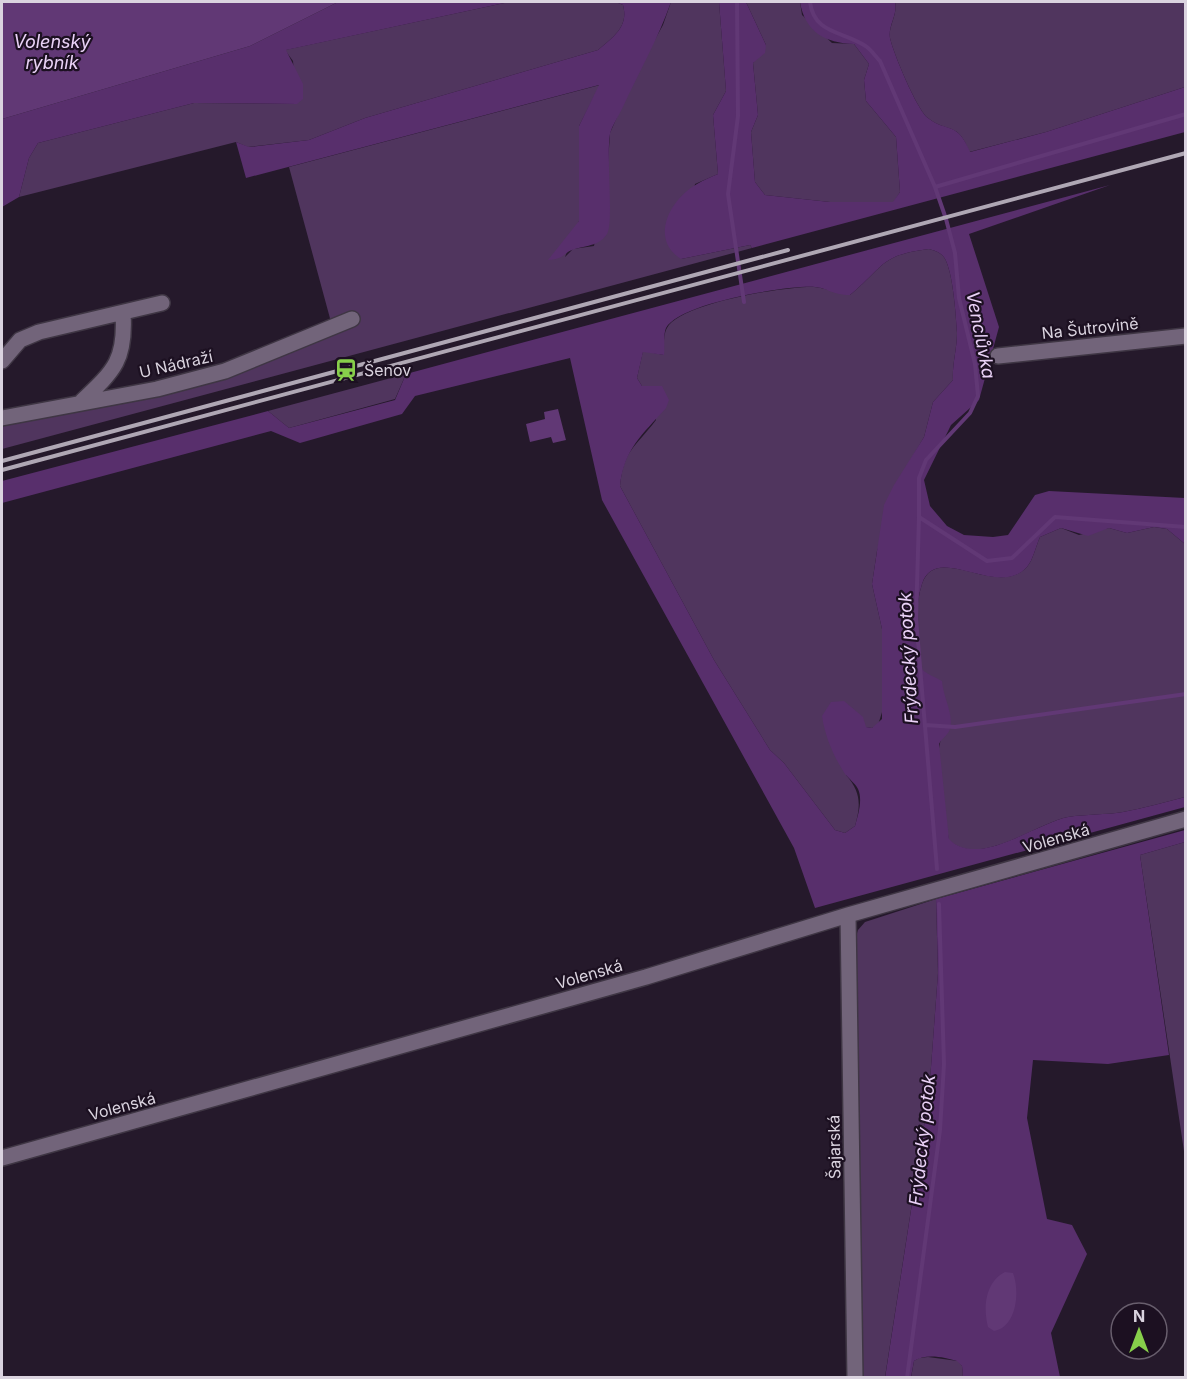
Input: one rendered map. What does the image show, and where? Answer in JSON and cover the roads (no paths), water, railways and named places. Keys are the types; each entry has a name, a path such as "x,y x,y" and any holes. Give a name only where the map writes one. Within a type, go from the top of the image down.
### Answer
{"street":[{"path":"2,361 20,340 39,332 162,303"},
{"path":"82,401 101,382 123,349 123,313"},
{"name":"U Nádraží","path":"2,418 82,401 157,389 225,371 352,320"},
{"name":"Na Šutrovině","path":"998,356 1185,336"},
{"name":"Volenská","path":"2,1158 614,986 848,915 1185,819"},
{"name":"Šajarská","path":"848,915 855,1377"}],"water":[{"name":"Volenský rybník","path":"2,2 338,2 250,46 2,119"},
{"path":"558,409 566,440 553,443 551,437 530,442 526,424 545,419 544,412"},
{"path":"1005,1272 1013,1273 1015,1280 1015,1307 1008,1323 994,1331 988,1327 986,1320 987,1296 993,1282"}],"waterway":[{"path":"737,2 738,116 728,194 744,302"},
{"name":"Venclůvka","path":"810,2 813,13 824,27 867,47 880,61 935,187 955,253 959,298 975,364 978,396 970,413 926,460 919,478 919,517 987,561 1012,558 1055,517 1186,527"},
{"path":"935,187 1186,114"},
{"name":"Frýdecký potok","path":"919,517 916,619 937,869"},
{"path":"925,725 955,727 1186,694"},
{"name":"Frýdecký potok","path":"907,1378 940,1130 944,1064 939,904"}],"railway":[{"path":"2,470 1186,153"},
{"path":"2,461 788,250"}],"place":[{"name":"Šenov","path":"346,370"}]}
